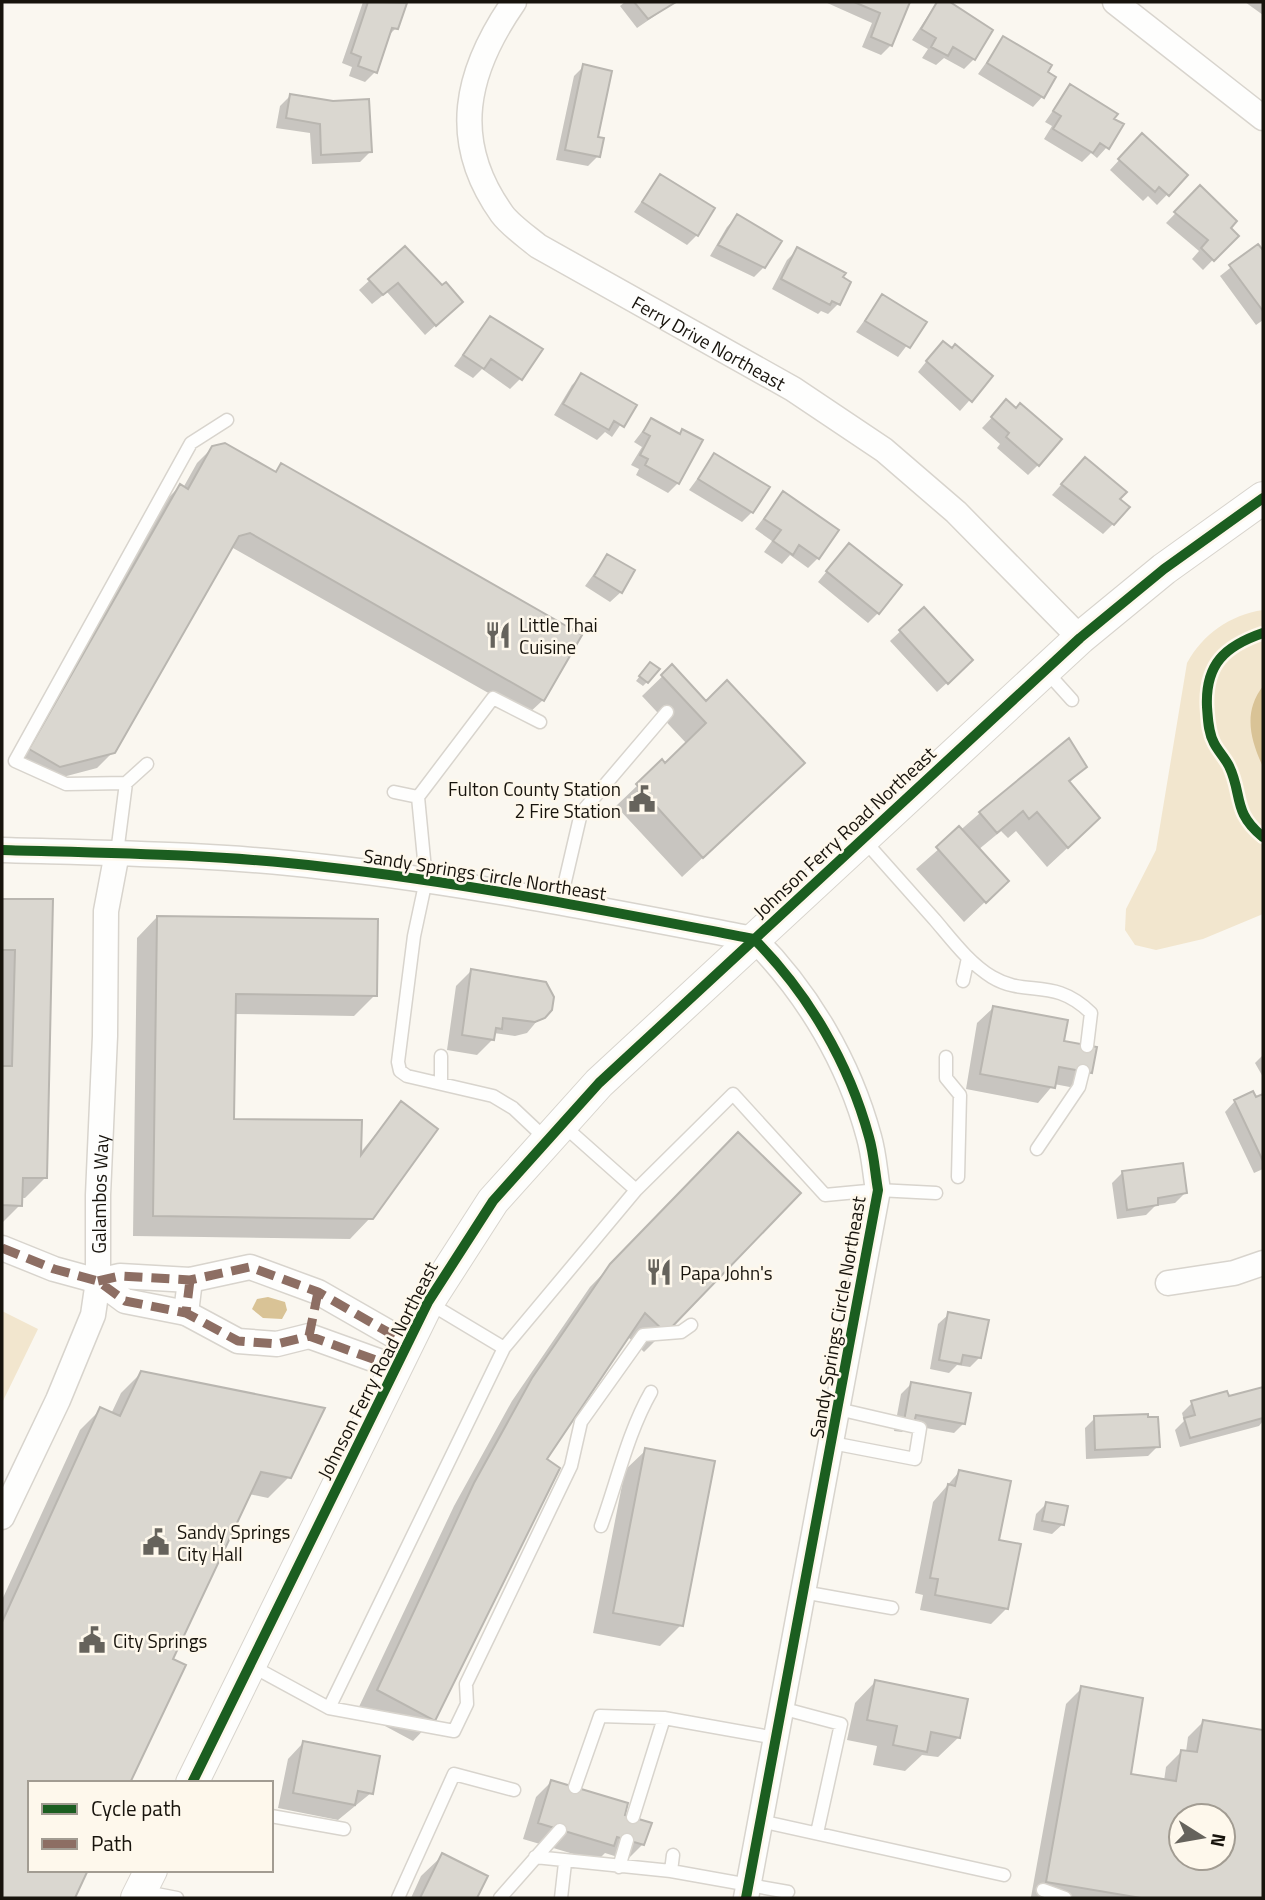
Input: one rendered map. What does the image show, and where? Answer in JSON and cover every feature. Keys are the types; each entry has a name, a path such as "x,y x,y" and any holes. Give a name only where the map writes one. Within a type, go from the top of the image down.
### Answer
{"street":[{"name":"Ferry Drive Northeast","path":"514,2 493,32 476,68 468,122 472,152 481,178 503,215 538,246 793,389 884,450 956,512 1080,638"},
{"path":"1115,2 1263,118"},
{"name":"Johnson Ferry Road Northeast","path":"193,1781 428,1302 494,1201 599,1083 1080,638 1164,569 1263,498"},
{"name":"Sandy Springs Circle Northeast","path":"2,850 117,853 323,866 426,880 754,939 781,966 818,1017 870,1138 878,1190 747,1892"},
{"name":"Galambos Way","path":"2,1517 93,1315 98,1281 106,911 117,853"},
{"path":"2,1248 54,1269 98,1281 125,1301 186,1313 238,1341 277,1343 309,1336 401,1355"},
{"path":"1168,1283 1234,1273 1263,1263"},
{"path":"98,1281 120,1276 190,1279 250,1267 318,1292 401,1355"},
{"path":"186,1313 190,1279"},
{"path":"309,1336 318,1292"}],"lane":[{"path":"147,764 125,783 66,785 15,761 191,443 227,420"},
{"path":"1045,670 1072,700"},
{"path":"540,722 493,698 418,797 426,880 414,936 398,1062 400,1071 407,1076 493,1096 555,1132 636,1190"},
{"path":"560,903 581,813 667,712"},
{"path":"117,853 125,783"},
{"path":"394,792 418,797"},
{"path":"863,839 968,958 994,978 1033,988 1056,989 1076,998 1091,1013 1087,1045"},
{"path":"963,981 968,958"},
{"path":"441,1056 441,1083"},
{"path":"946,1057 946,1078 960,1095 958,1177"},
{"path":"1037,1149 1079,1087 1083,1071"},
{"path":"328,1708 505,1348 636,1190 733,1094 825,1195 878,1190 936,1193"},
{"path":"428,1302 505,1348"},
{"path":"249,1665 328,1708 454,1731 467,1704 466,1684 571,1466 581,1422 643,1335 681,1332 691,1325"},
{"path":"601,1526 626,1456 635,1421 652,1392"},
{"path":"832,1443 915,1459 920,1428 838,1409"},
{"path":"803,1592 892,1608"},
{"path":"781,1708 841,1724 817,1833"},
{"path":"575,1787 600,1716 664,1718 695,1731 776,1738"},
{"path":"632,1817 664,1718"},
{"path":"398,1898 454,1774 514,1790"},
{"path":"273,1816 344,1829"},
{"path":"760,1821 1004,1875"},
{"path":"500,1898 560,1830"},
{"path":"619,1867 626,1840"},
{"path":"671,1871 673,1855"},
{"path":"535,1857 565,1863 671,1871 747,1892 788,1892"},
{"path":"561,1898 565,1863"},
{"path":"143,1887 177,1898"},
{"path":"1043,1890 1065,1898"}],"shaded area":[{"path":"1263,610 1263,914 1203,939 1156,950 1135,945 1125,930 1126,909 1156,850 1187,663 1209,635 1229,621"},
{"path":"1263,686 1263,767 1252,736 1251,716"},
{"path":"268,1297 285,1302 287,1310 282,1319 263,1318 252,1309 257,1299"},
{"path":"2,1311 38,1329 2,1403"}],"building":[{"path":"368,2 407,3 398,29 392,28 377,73 358,66 361,57 351,53"},
{"path":"634,2 676,2 648,19"},
{"path":"854,2 910,2 892,46 871,37 880,13"},
{"path":"937,2 950,2 993,30 975,60 953,47 948,56 931,47 936,38 921,29"},
{"path":"1003,36 1052,65 1048,72 1056,77 1044,98 987,63"},
{"path":"583,64 612,71 598,137 604,138 600,157 565,150"},
{"path":"1070,84 1118,114 1114,119 1124,124 1109,149 1100,143 1093,153 1053,129 1061,116 1053,111"},
{"path":"290,94 333,101 369,99 372,152 321,155 320,124 286,118"},
{"path":"1142,133 1188,175 1169,196 1159,187 1155,192 1118,159"},
{"path":"660,174 715,208 698,236 642,202"},
{"path":"1200,185 1237,221 1231,228 1239,236 1214,261 1201,248 1208,240 1174,212"},
{"path":"737,214 782,241 765,268 718,245"},
{"path":"1258,244 1263,250 1263,311 1229,265"},
{"path":"405,246 442,285 446,282 463,302 436,326 398,283 383,295 368,279"},
{"path":"797,247 846,273 843,277 851,282 840,305 832,301 830,305 781,279"},
{"path":"882,294 927,322 910,348 865,321"},
{"path":"490,316 543,349 522,380 491,359 484,369 463,355"},
{"path":"943,341 952,348 955,344 993,376 972,402 926,361"},
{"path":"581,373 637,405 624,427 614,421 609,430 563,404"},
{"path":"1006,399 1016,408 1020,403 1062,439 1039,466 1006,437 1009,433 991,417"},
{"path":"651,418 680,434 682,429 703,440 679,484 645,465 648,459 640,455 650,436 643,432"},
{"path":"225,443 276,472 281,463 582,635 544,701 250,533 239,536 115,753 60,767 29,749 180,484 188,489 212,446"},
{"path":"714,453 770,487 753,513 698,479"},
{"path":"1085,457 1127,492 1120,499 1130,507 1114,525 1061,484"},
{"path":"783,491 839,530 819,559 799,545 793,555 773,541 781,530 764,519"},
{"path":"849,543 902,585 879,614 826,571"},
{"path":"607,554 635,570 622,593 594,576"},
{"path":"924,607 973,660 948,684 899,630"},
{"path":"650,662 660,669 648,683 639,676"},
{"path":"672,664 706,701 727,680 805,763 703,858 636,784 662,759 665,763 706,723 661,675"},
{"path":"1069,738 1087,767 1069,781 1100,818 1068,848 1037,812 1029,819 1023,811 997,833 979,812"},
{"path":"959,826 1009,881 986,903 936,847"},
{"path":"2,899 53,899 47,1178 23,1178 22,1206 2,1205 2,1066 12,1066 15,950 2,950"},
{"path":"157,916 378,919 377,996 236,994 234,1119 362,1120 361,1155 401,1101 438,1129 373,1219 153,1216"},
{"path":"471,969 546,982 554,997 552,1010 545,1018 535,1022 503,1018 502,1029 496,1028 494,1040 462,1035"},
{"path":"993,1006 1068,1020 1064,1041 1097,1047 1092,1073 1059,1067 1055,1088 980,1074"},
{"path":"1253,1091 1256,1097 1263,1094 1263,1161 1234,1100"},
{"path":"738,1132 801,1193 666,1333 645,1313 547,1459 560,1468 435,1721 377,1690 474,1483 532,1378 610,1264"},
{"path":"1183,1163 1187,1193 1158,1198 1158,1205 1127,1210 1122,1171"},
{"path":"948,1312 989,1320 981,1358 963,1355 961,1364 939,1360"},
{"name":"City Springs","path":"141,1371 325,1408 291,1478 261,1472 173,1659 186,1665 131,1781 28,1781 28,1872 87,1872 75,1898 2,1898 2,1622 100,1407 120,1416"},
{"path":"911,1382 971,1393 965,1424 916,1415 914,1423 904,1421"},
{"path":"1263,1387 1263,1418 1190,1438 1184,1418 1195,1415 1191,1401 1227,1391 1229,1396"},
{"path":"1148,1414 1148,1417 1158,1417 1160,1447 1095,1450 1094,1416"},
{"path":"645,1448 715,1461 683,1626 613,1613"},
{"path":"959,1470 1011,1481 999,1540 1021,1544 1008,1609 935,1595 938,1579 930,1578 948,1484 955,1486"},
{"path":"1046,1502 1068,1506 1064,1525 1042,1521"},
{"path":"875,1680 968,1699 960,1738 931,1732 927,1752 893,1745 897,1726 867,1720"},
{"path":"1081,1686 1143,1698 1131,1774 1176,1781 1181,1750 1197,1752 1203,1720 1263,1730 1263,1898 1141,1898 1046,1882"},
{"path":"303,1741 380,1756 373,1794 358,1791 355,1805 293,1793"},
{"path":"551,1780 628,1803 625,1815 652,1823 644,1845 617,1837 614,1846 538,1823"},
{"path":"442,1853 488,1876 477,1898 420,1898"}],"marked path":[{"path":"2,1248 54,1269 98,1281 125,1301 186,1313"},
{"path":"98,1281 120,1276 190,1280 250,1267 318,1292 407,1343"},
{"path":"190,1280 186,1313 238,1341 277,1344 309,1336 395,1367"},
{"path":"309,1336 318,1292"}],"cycle path":[{"path":"193,1781 428,1302 493,1201 599,1083 1080,638 1164,569 1263,498"},
{"path":"1263,633 1238,644 1220,659 1214,668 1207,692 1211,734 1229,766 1242,811 1253,828 1263,837"},
{"path":"2,850 123,853 285,863 487,890 754,939 792,982 824,1030 850,1082 871,1143 878,1190 746,1898"}],"place":[{"name":"Little Thai Cuisine","path":"498,635"},
{"name":"Fulton County Station 2 Fire Station","path":"642,799"},
{"name":"Papa John's","path":"659,1272"},
{"name":"Sandy Springs City Hall","path":"156,1542"},
{"name":"City Springs","path":"92,1640"}]}
